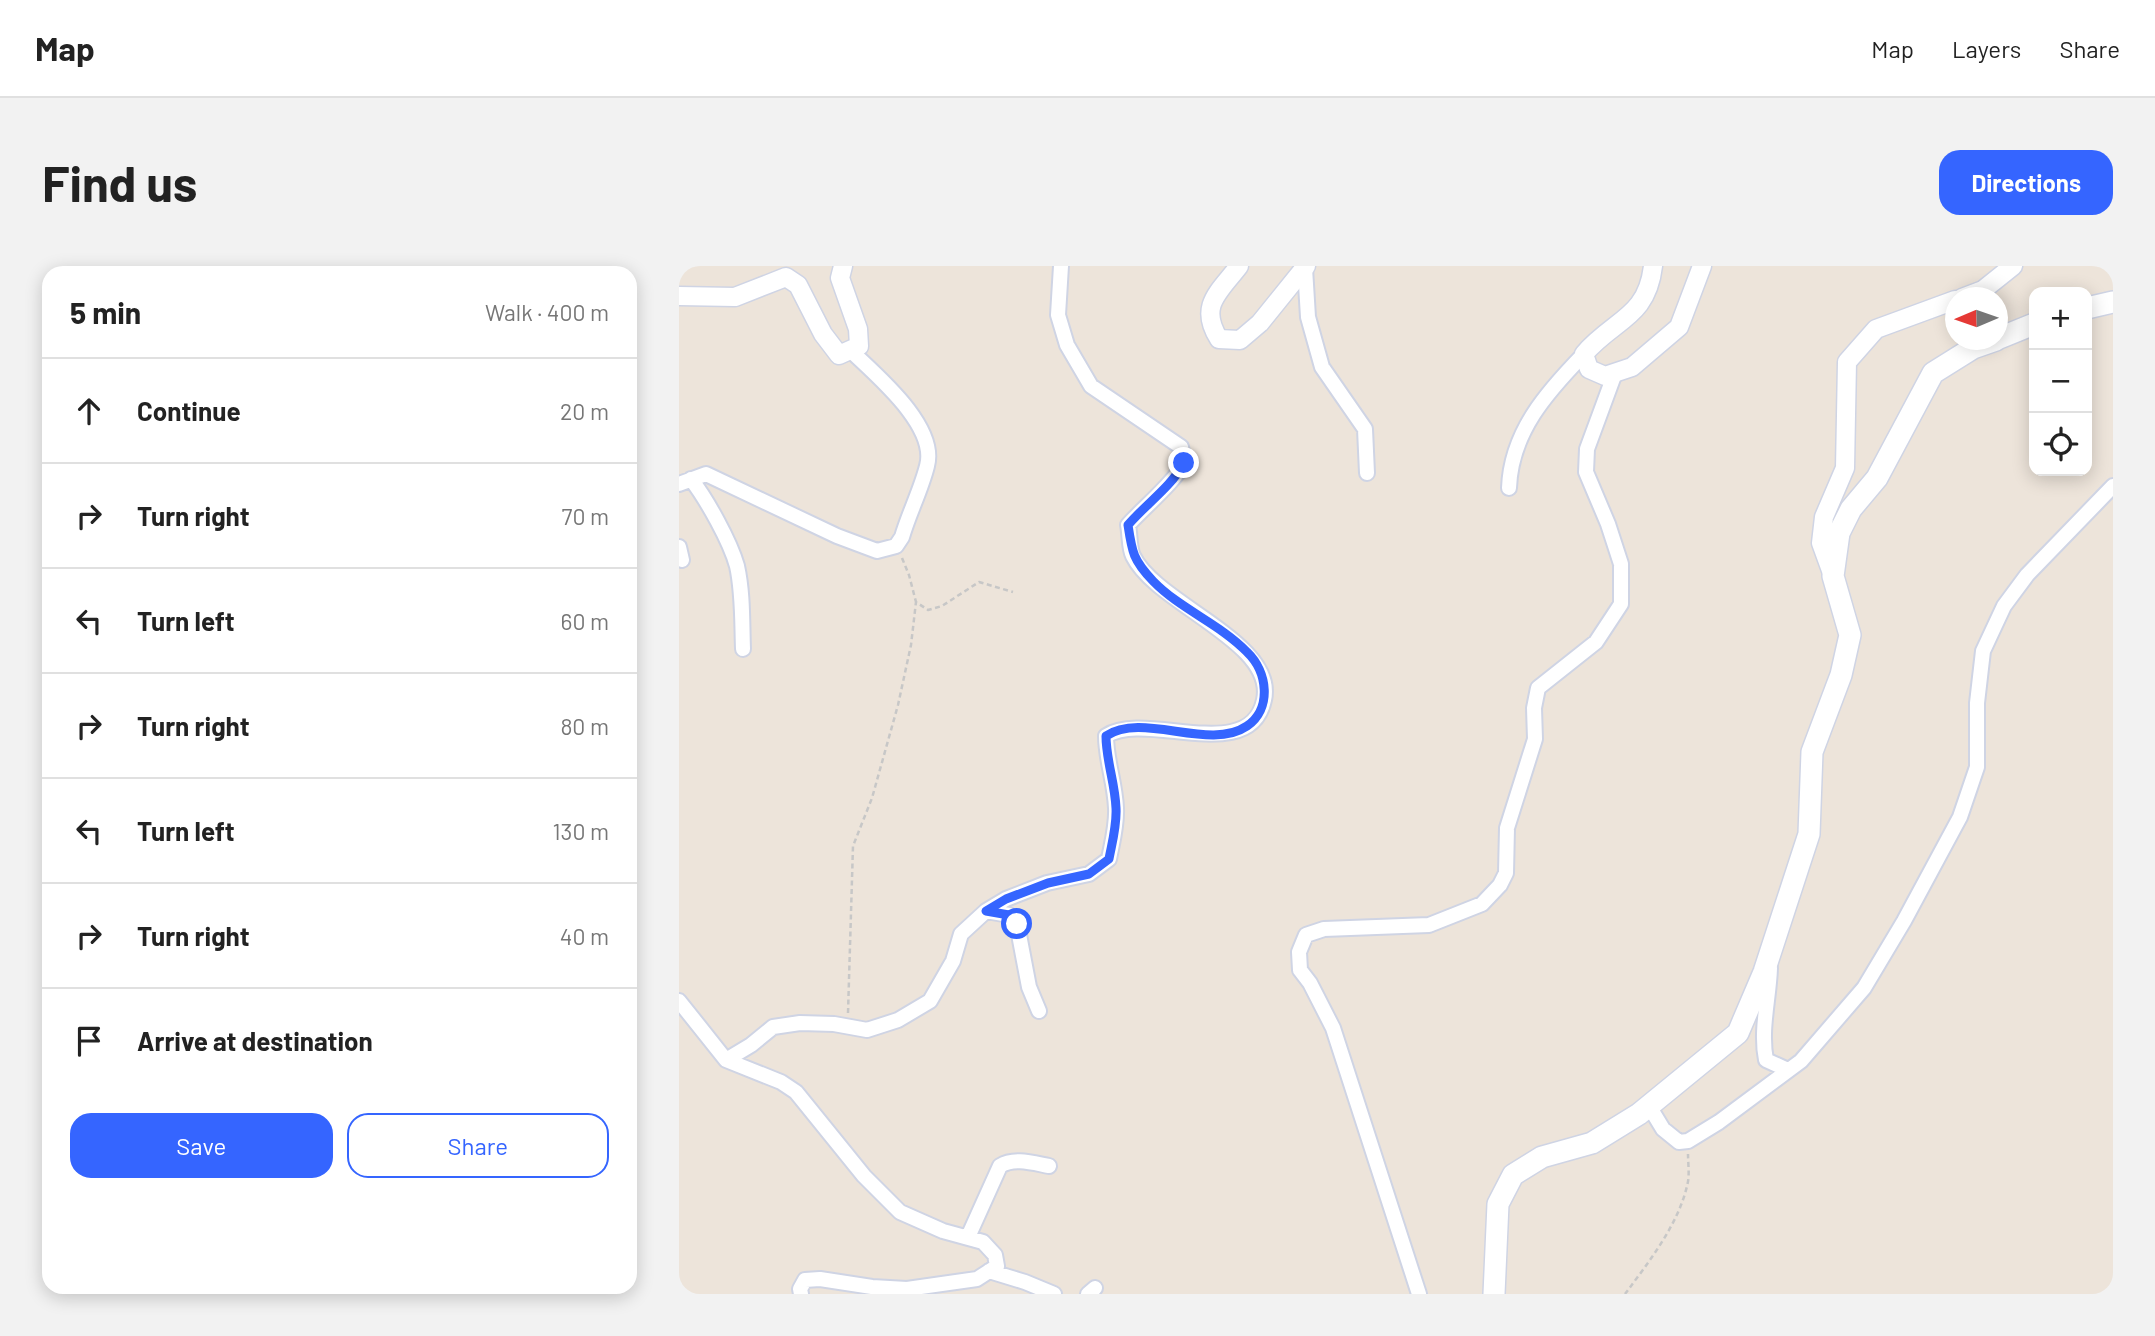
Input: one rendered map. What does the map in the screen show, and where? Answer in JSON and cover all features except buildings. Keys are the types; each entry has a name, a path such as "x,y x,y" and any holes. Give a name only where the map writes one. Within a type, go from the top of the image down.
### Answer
{"main road":[{"path":"2092,307 2113,302"},
{"path":"2008,334 2029,326"},
{"path":"1494,1294 1498,1204 1513,1175 1542,1157 1592,1143 1649,1106 1738,1033 1771,950 1809,834 1812,752 1841,675 1850,635 1833,576 1839,533 1851,509 1884,466 1933,373 1970,350"}],"street":[{"path":"680,297 735,297 786,271 798,285 823,334 839,355 859,346 858,329 840,278 843,266"},
{"path":"726,1060 773,1027 800,1023 867,1030 898,1020 930,1001 953,961 961,934 986,911 1006,899 1048,883 1089,874 1109,859 1116,810 1112,773 1106,755 1106,736 1114,730 1140,728 1219,734 1245,727 1259,715 1265,699 1264,681 1249,653 1154,583 1133,556 1128,525 1176,478 1184,463 1181,447 1091,386 1067,345 1058,315 1061,266"},
{"path":"1239,266 1210,304 1210,325 1219,338 1240,340 1260,323 1305,267"},
{"path":"1509,488 1510,467 1517,443 1550,389 1598,338 1637,310 1651,281 1653,266"},
{"path":"1584,354 1590,369 1605,376 1632,367 1679,327 1702,266"},
{"path":"1987,287 2013,266"},
{"path":"1305,267 1308,317 1322,367 1365,429 1367,473"},
{"path":"1833,576 1821,543 1824,517 1845,468 1847,362 1877,330 1945,304"},
{"path":"743,649 737,565 707,500 685,482 706,474 837,536 877,551 896,546 902,537 928,463 924,433 896,395 850,350"},
{"path":"1419,1294 1333,1028 1310,983 1300,970 1299,952 1306,935 1324,929 1429,925 1482,904 1500,885 1506,873 1507,828 1535,739 1534,708 1538,688 1596,642 1621,604 1621,564 1586,472 1587,449 1615,373"},
{"path":"1649,1106 1663,1129 1679,1142 1688,1141 1719,1122 1801,1061 1864,988 1960,817 1977,767 1977,703 1983,652 2004,606 2027,575 2113,486"},
{"path":"986,911 1009,915 1017,924 1029,987 1039,1011"},
{"path":"1771,950 1769,996 1762,1041 1766,1060 1788,1070"},
{"path":"679,1001 726,1060 781,1082 796,1092 864,1177 900,1212 943,1231 983,1242 995,1255 997,1266 977,1279 907,1289 812,1279 805,1280 800,1289 801,1294"},
{"path":"968,1237 1000,1166 1006,1162 1021,1161 1049,1166"},
{"path":"989,1271 1054,1294"}],"path":[{"path":"848,1027 853,846 872,798 898,705 911,645 916,602 909,575 896,546"},
{"path":"916,602 928,610 941,606 979,582 1013,592"},
{"path":"1625,1294 1665,1234 1682,1201 1688,1184 1688,1141"}],"route":[{"path":"1017,924 1009,915 986,911 1006,899 1048,883 1089,874 1109,859 1116,810 1112,773 1106,755 1106,736 1114,730 1140,728 1219,734 1245,727 1259,715 1265,699 1264,681 1249,653 1154,583 1133,556 1128,525 1176,478 1184,463"}]}
